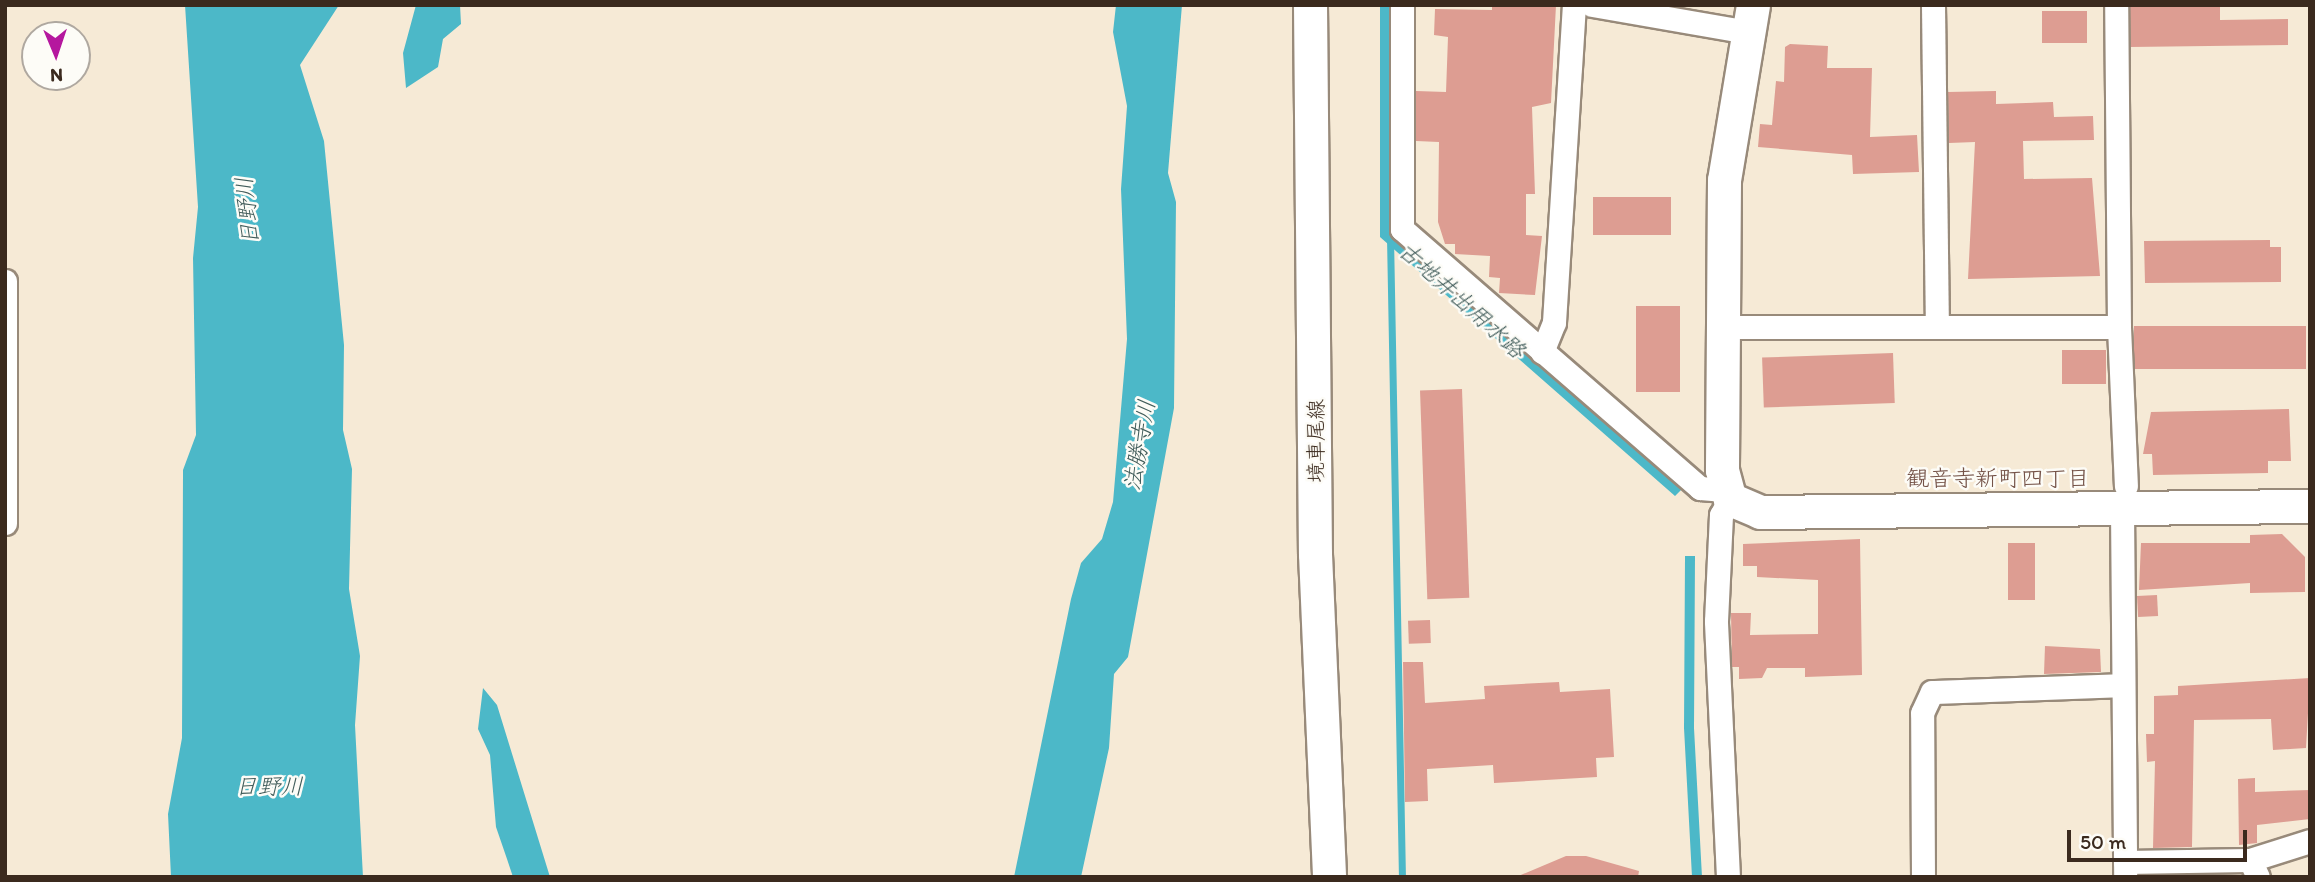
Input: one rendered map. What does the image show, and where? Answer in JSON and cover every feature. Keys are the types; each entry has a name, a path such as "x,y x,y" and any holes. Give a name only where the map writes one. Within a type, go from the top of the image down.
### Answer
{"street":[{"name":"境車尾線","path":"1310,5 1315,554 1329,877"},
{"path":"1402,5 1402,229 1700,488 1727,494 1760,512 2124,497 2310,506"},
{"path":"1542,352 1554,322 1574,5"},
{"path":"1592,5 1751,19 1724,180 1723,327 1727,494 1721,515 1716,621 1728,877"},
{"path":"1933,5 1937,327"},
{"path":"2116,5 2119,327 2124,497 2121,685 2125,869 2254,868 2310,841"},
{"path":"5,281 5,523"},
{"path":"1723,327 2119,327"},
{"path":"1923,877 1922,713 1932,692 2121,685"}],"water":[{"name":"日野川","path":"185,5 339,5 300,65 324,141 344,345 343,430 352,469 349,589 360,656 355,725 363,877 171,877 168,814 182,738 183,470 196,435 193,258 198,207"},
{"path":"416,5 460,5 461,24 443,39 438,67 406,88 403,53"},
{"name":"法勝寺川","path":"1116,5 1182,5 1168,173 1176,202 1174,408 1128,657 1114,674 1109,748 1081,877 1014,877 1071,599 1081,563 1102,539 1113,502 1127,339 1121,189 1127,106 1113,32"},
{"name":"古地井出用水路","path":"1380,5 1394,5 1392,231 1682,489 1675,496 1380,237"},
{"path":"1685,556 1695,556 1694,728 1702,877 1692,877 1684,728"},
{"path":"483,688 497,705 550,877 513,877 496,827 490,755 478,729"}],"building":[{"path":"1492,5 1556,5 1551,103 1532,107 1535,194 1526,194 1526,235 1542,236 1535,295 1499,293 1500,278 1489,277 1490,256 1455,254 1455,244 1445,244 1438,222 1439,142 1416,141 1416,91 1446,92 1448,37 1434,35 1435,9 1492,10"},
{"path":"2130,5 2220,5 2220,20 2288,19 2288,45 2130,47"},
{"path":"2042,11 2087,11 2087,43 2042,43"},
{"path":"1790,44 1828,46 1827,68 1872,68 1870,137 1917,135 1919,172 1853,174 1852,155 1758,147 1760,124 1772,125 1776,81 1784,82 1785,47"},
{"path":"1996,91 1996,104 2053,102 2054,117 2093,116 2094,140 2023,141 2024,179 2092,178 2100,276 1968,279 1975,142 1949,143 1948,92"},
{"path":"1593,197 1671,197 1671,235 1593,235"},
{"path":"2270,240 2270,247 2281,247 2281,282 2145,283 2144,241"},
{"path":"1636,306 1680,306 1680,392 1636,392"},
{"path":"2134,326 2306,326 2306,369 2134,369"},
{"path":"2062,350 2106,350 2106,384 2062,384"},
{"path":"1893,353 1895,403 1764,408 1762,358"},
{"path":"1462,389 1469,598 1427,599 1420,390"},
{"path":"2289,409 2291,461 2268,461 2268,473 2153,475 2152,454 2143,454 2151,412"},
{"path":"2282,534 2305,557 2305,592 2250,593 2250,583 2139,590 2141,543 2250,543 2250,535"},
{"path":"1860,539 1862,675 1805,677 1805,668 1767,668 1762,678 1739,679 1739,667 1732,667 1731,613 1751,613 1750,635 1818,634 1818,580 1757,577 1757,566 1743,566 1743,544"},
{"path":"2008,543 2035,543 2035,600 2008,600"},
{"path":"2157,595 2158,616 2138,617 2137,596"},
{"path":"1430,620 1431,643 1409,644 1408,621"},
{"path":"2045,646 2100,649 2101,672 2044,674"},
{"path":"1403,662 1423,662 1425,703 1485,699 1484,686 1559,682 1560,692 1610,689 1614,757 1596,758 1597,777 1494,783 1493,765 1427,769 1428,801 1405,802"},
{"path":"2310,678 2306,748 2273,750 2271,719 2194,720 2192,847 2153,848 2155,761 2147,762 2146,734 2154,734 2154,696 2178,695 2178,686"},
{"path":"2255,778 2255,792 2310,790 2310,819 2257,825 2257,843 2239,845 2238,779"},
{"path":"1566,856 1586,856 1639,871 1638,877 1516,877"}],"waterway":[{"name":"古地井出用水路","path":"1390,237 1402,877"}],"district":[{"name":"観音寺新町四丁目","path":"1998,478"}]}
